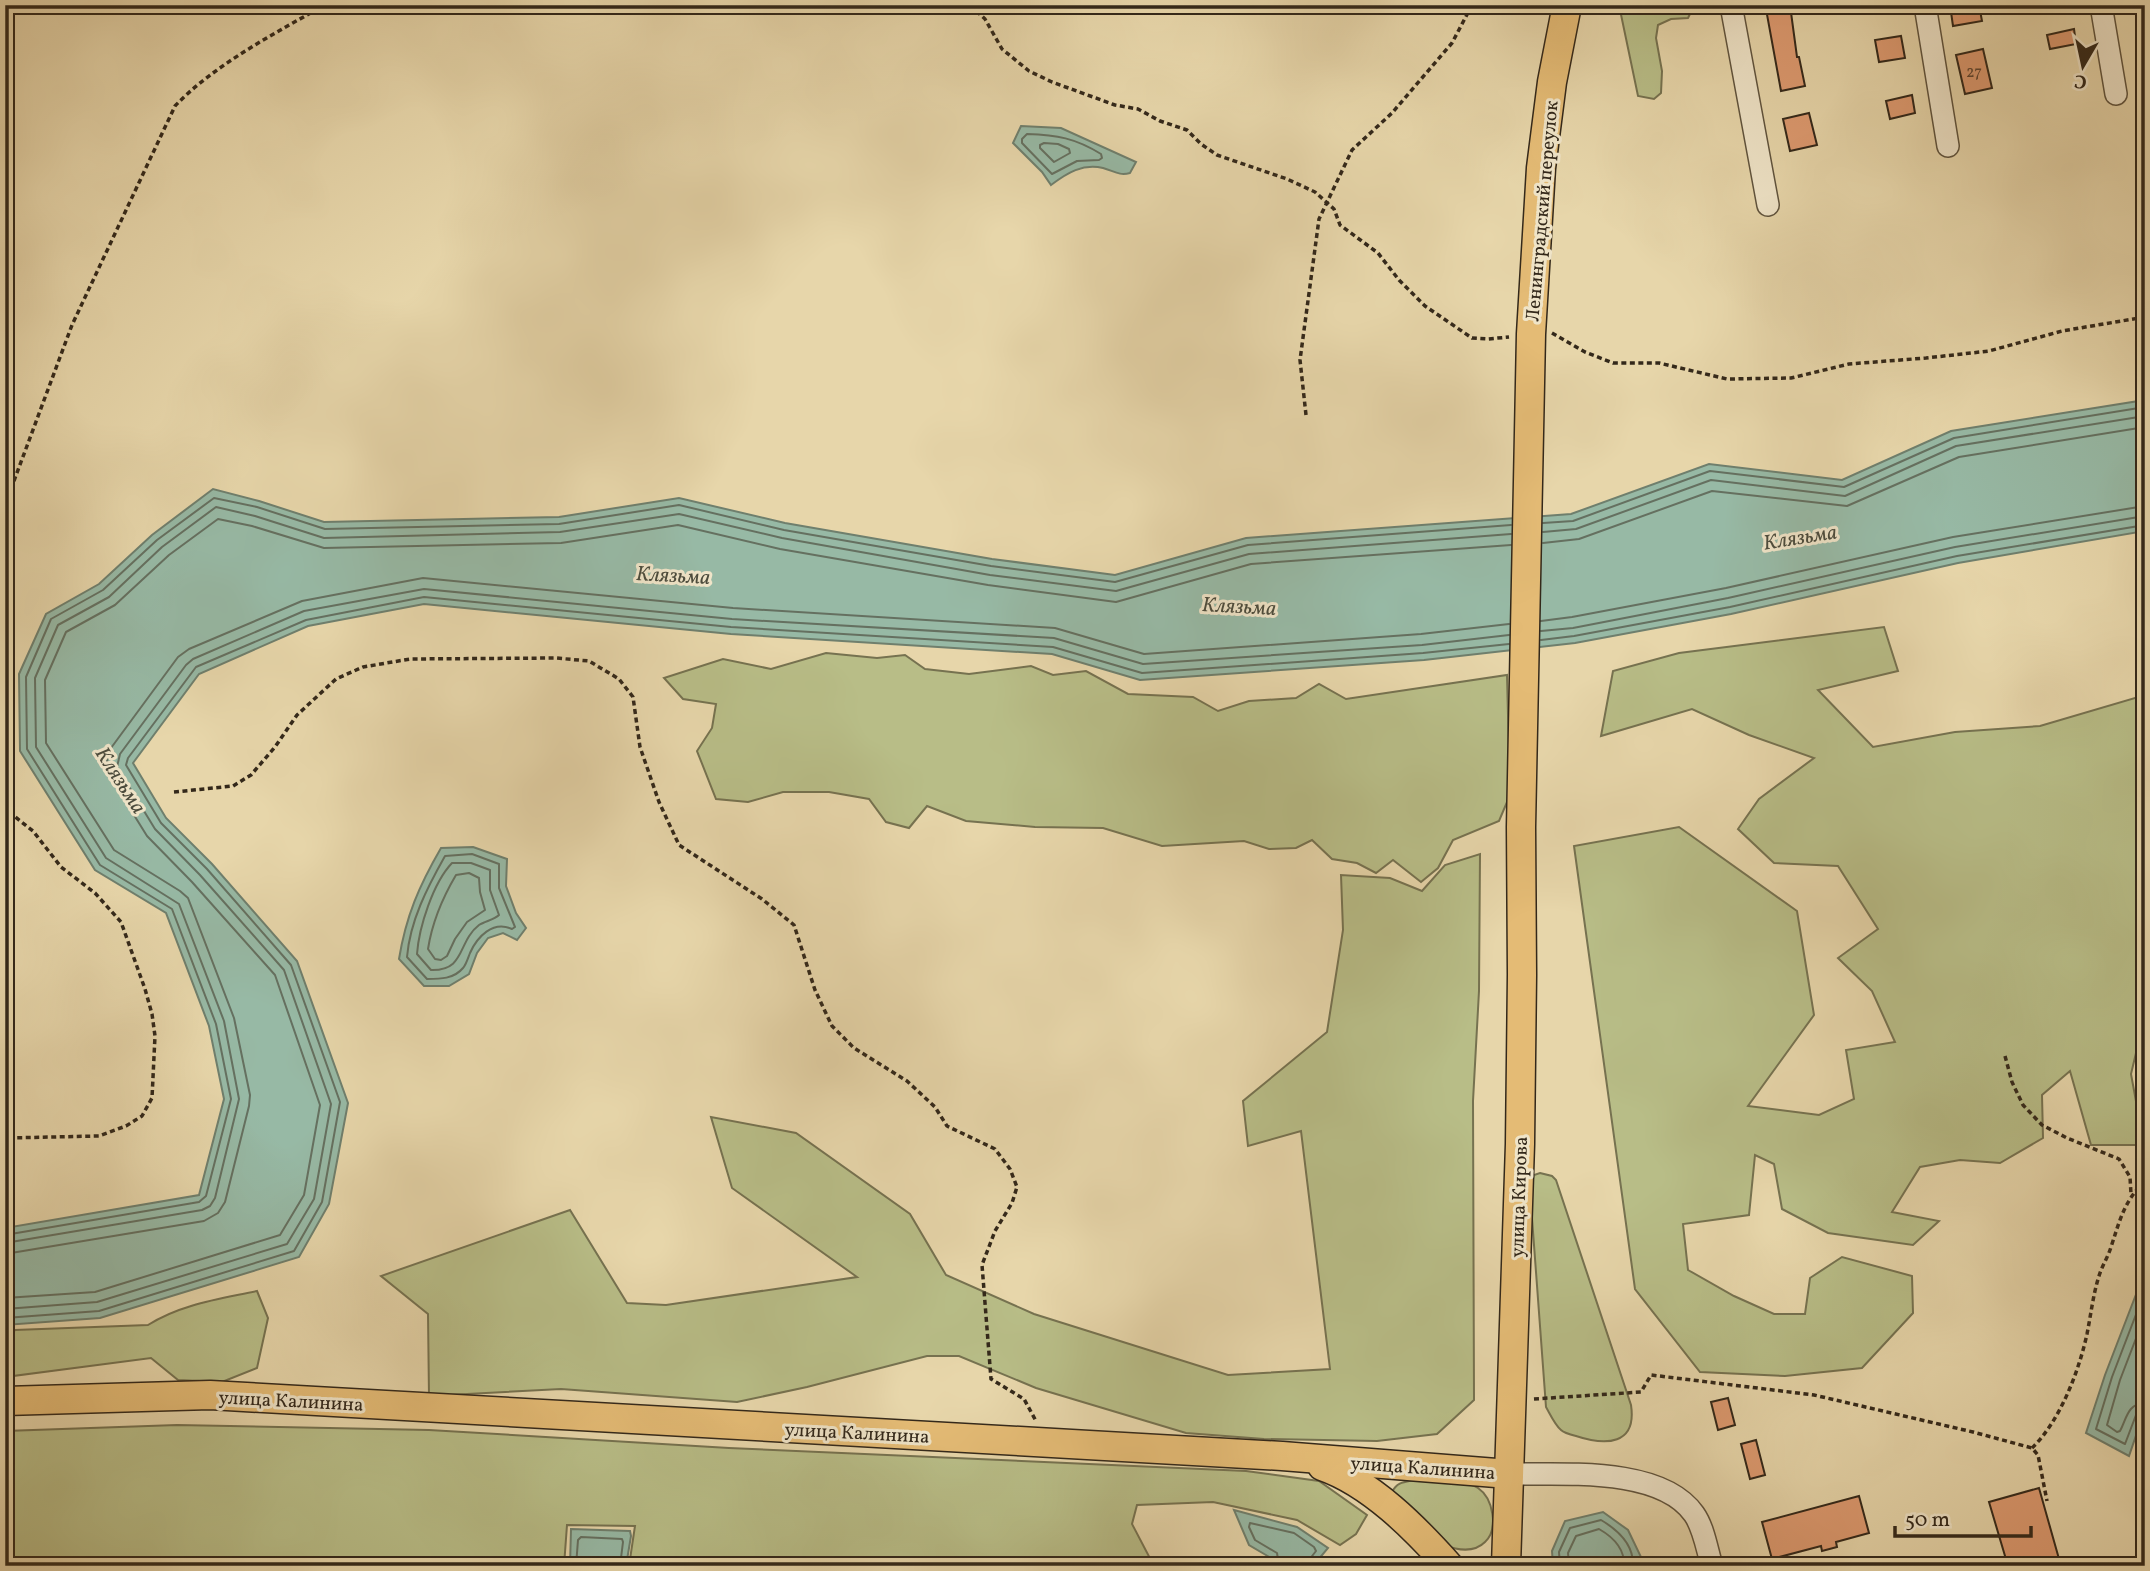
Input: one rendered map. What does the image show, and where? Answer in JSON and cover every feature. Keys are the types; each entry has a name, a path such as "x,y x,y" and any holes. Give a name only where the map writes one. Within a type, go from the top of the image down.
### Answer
{"main road":[{"name":"Ленинградский переулок","path":"1521,827 1531,334 1541,168 1552,82 1567,5"},
{"name":"улица Кирова","path":"1506,1566 1520,1118 1521,827"},
{"name":"улица Калинина","path":"5,1401 210,1395 1282,1456 1509,1474"},
{"path":"1282,1456 1326,1467 1366,1488 1449,1566"}],"street":[{"path":"1731,5 1768,205"},
{"path":"1925,5 1948,146"},
{"path":"2101,5 2116,94"},
{"name":"улица Калинина","path":"1509,1474 1607,1477 1643,1483 1667,1492 1684,1501 1696,1517 1712,1566"}],"path":[{"path":"5,505 72,325 175,106 191,89 210,75 325,5"},
{"path":"842,5 972,6 985,19 1002,49 1029,71 1115,105 1138,108 1160,121 1186,130 1200,144 1217,155 1287,179 1315,192 1334,209 1340,225 1378,253 1399,280 1425,306 1472,338 1553,333 1585,352 1614,363 1659,363 1727,379 1791,378 1849,363 1989,351 2062,331 2145,317"},
{"path":"1306,415 1300,360 1319,219 1326,201 1352,150 1392,113 1452,43 1472,5"},
{"path":"174,792 233,786 251,775 298,715 336,679 363,667 410,659 555,658 589,661 619,679 633,698 640,747 659,803 679,845 762,899 794,925 815,990 832,1027 854,1048 907,1081 935,1107 947,1126 995,1149 1010,1169 1017,1187 1013,1203 995,1231 982,1265 991,1379 1024,1399 1039,1427 1039,1443"},
{"path":"5,804 14,816 33,831 61,867 95,893 121,922 145,989 155,1036 152,1098 142,1116 126,1126 99,1136 5,1138"},
{"path":"2005,1056 2012,1082 2023,1105 2042,1125 2119,1159 2130,1177 2131,1195 2100,1272 2077,1371 2042,1438 2032,1448"},
{"path":"2131,1195 2145,1181"},
{"path":"1511,1401 1641,1392 1651,1375 1814,1395 2032,1448 2038,1455 2047,1501"}],"green space":[{"path":"1619,5 1694,6 1688,18 1671,19 1658,25 1656,38 1662,71 1661,93 1654,99 1638,96"},
{"path":"1884,627 1898,671 1818,690 1873,747 1955,732 2040,726 2145,695 2145,1032 2141,1032 2131,1074 2144,1145 2091,1145 2070,1071 2042,1095 2043,1138 2000,1163 1960,1160 1920,1167 1892,1212 1939,1221 1913,1245 1828,1233 1782,1209 1774,1164 1755,1155 1749,1215 1683,1224 1688,1270 1734,1296 1774,1314 1805,1314 1810,1278 1842,1257 1912,1276 1913,1313 1862,1368 1785,1376 1700,1372 1635,1289 1574,846 1679,827 1797,911 1814,1015 1748,1106 1819,1115 1854,1099 1846,1050 1895,1042 1872,991 1838,958 1878,929 1838,866 1774,863 1738,829 1759,799 1814,758 1749,735 1692,709 1601,736 1613,671 1679,653"},
{"path":"826,653 877,658 905,655 925,669 969,674 1031,666 1053,675 1086,671 1128,694 1193,697 1218,711 1249,701 1296,698 1319,684 1346,699 1507,675 1510,795 1499,821 1453,840 1438,868 1421,882 1393,860 1376,873 1357,863 1332,859 1312,840 1296,848 1269,849 1244,841 1162,846 1103,828 1035,827 966,821 927,806 909,828 886,822 869,799 829,792 783,792 748,802 716,799 697,751 712,728 716,704 683,699 664,678 723,659 771,669"},
{"path":"1480,854 1479,991 1473,1101 1474,1400 1437,1434 1377,1441 1264,1439 1186,1433 1036,1388 959,1356 927,1356 737,1402 561,1389 429,1396 428,1314 381,1276 570,1210 627,1303 666,1305 857,1277 732,1188 711,1117 796,1133 910,1214 946,1275 1034,1314 1228,1375 1330,1369 1301,1131 1248,1146 1243,1101 1327,1032 1343,930 1341,875 1390,878 1422,891 1445,865"},
{"path":"1540,1173 1556,1180 1631,1405 1632,1418 1629,1428 1617,1439 1598,1441 1564,1432 1546,1407 1530,1191 1534,1175"},
{"path":"257,1291 268,1318 257,1368 222,1382 178,1380 151,1358 5,1377 5,1342 15,1330 148,1325 187,1307"},
{"path":"177,1425 429,1430 729,1448 1246,1471 1319,1481 1367,1515 1356,1534 1340,1545 1297,1520 1213,1502 1137,1505 1132,1524 1154,1566 629,1566 635,1526 567,1525 564,1566 5,1566 5,1431"},
{"path":"1414,1480 1456,1482 1478,1488 1487,1499 1492,1514 1492,1529 1485,1542 1476,1548 1465,1550 1444,1545 1392,1492 1399,1484"}],"water":[{"path":"1021,126 1061,128 1136,162 1130,173 1120,174 1096,167 1082,168 1051,185 1013,143"},
{"name":"Клязьма","path":"2145,400 2145,531 1958,563 1731,614 1575,643 1424,660 1140,680 1052,654 731,634 424,604 308,626 199,674 133,763 166,818 212,864 297,961 348,1103 329,1204 299,1257 100,1318 5,1325 5,1228 199,1195 224,1099 209,1026 166,913 95,870 20,751 19,674 46,614 99,584 152,535 213,489 324,522 559,517 679,498 785,523 992,559 1115,575 1246,538 1571,514 1709,464 1842,480 1951,431"},
{"path":"473,847 507,859 506,886 516,913 526,928 517,940 503,933 488,938 477,953 469,974 449,986 424,986 399,959 410,915 426,875 441,848"},
{"path":"2145,1271 2145,1409 2129,1456 2086,1433"},
{"path":"1234,1510 1297,1527 1328,1548 1313,1566 1272,1566 1271,1558 1249,1545"},
{"path":"1603,1512 1628,1530 1641,1557 1639,1566 1553,1566 1552,1551 1565,1521"},
{"path":"571,1529 630,1531 626,1566 570,1566"}],"building":[{"path":"1790,5 1797,57 1805,86 1781,91 1766,9"},
{"path":"1950,5 1979,5 1982,21 1953,26"},
{"path":"2074,29 2076,44 2050,49 2047,35"},
{"path":"1901,36 1905,58 1879,62 1875,40"},
{"path":"1983,49 1992,88 1965,94 1956,55"},
{"path":"1912,95 1915,113 1890,119 1886,101"},
{"path":"1809,113 1817,145 1790,151 1783,119"},
{"path":"1728,1398 1735,1425 1718,1430 1711,1402"},
{"path":"1756,1440 1765,1475 1750,1479 1741,1444"},
{"path":"2039,1488 2061,1566 2008,1566 1989,1502"},
{"path":"1859,1496 1869,1533 1836,1542 1837,1547 1822,1551 1821,1546 1772,1559 1762,1522"}]}
